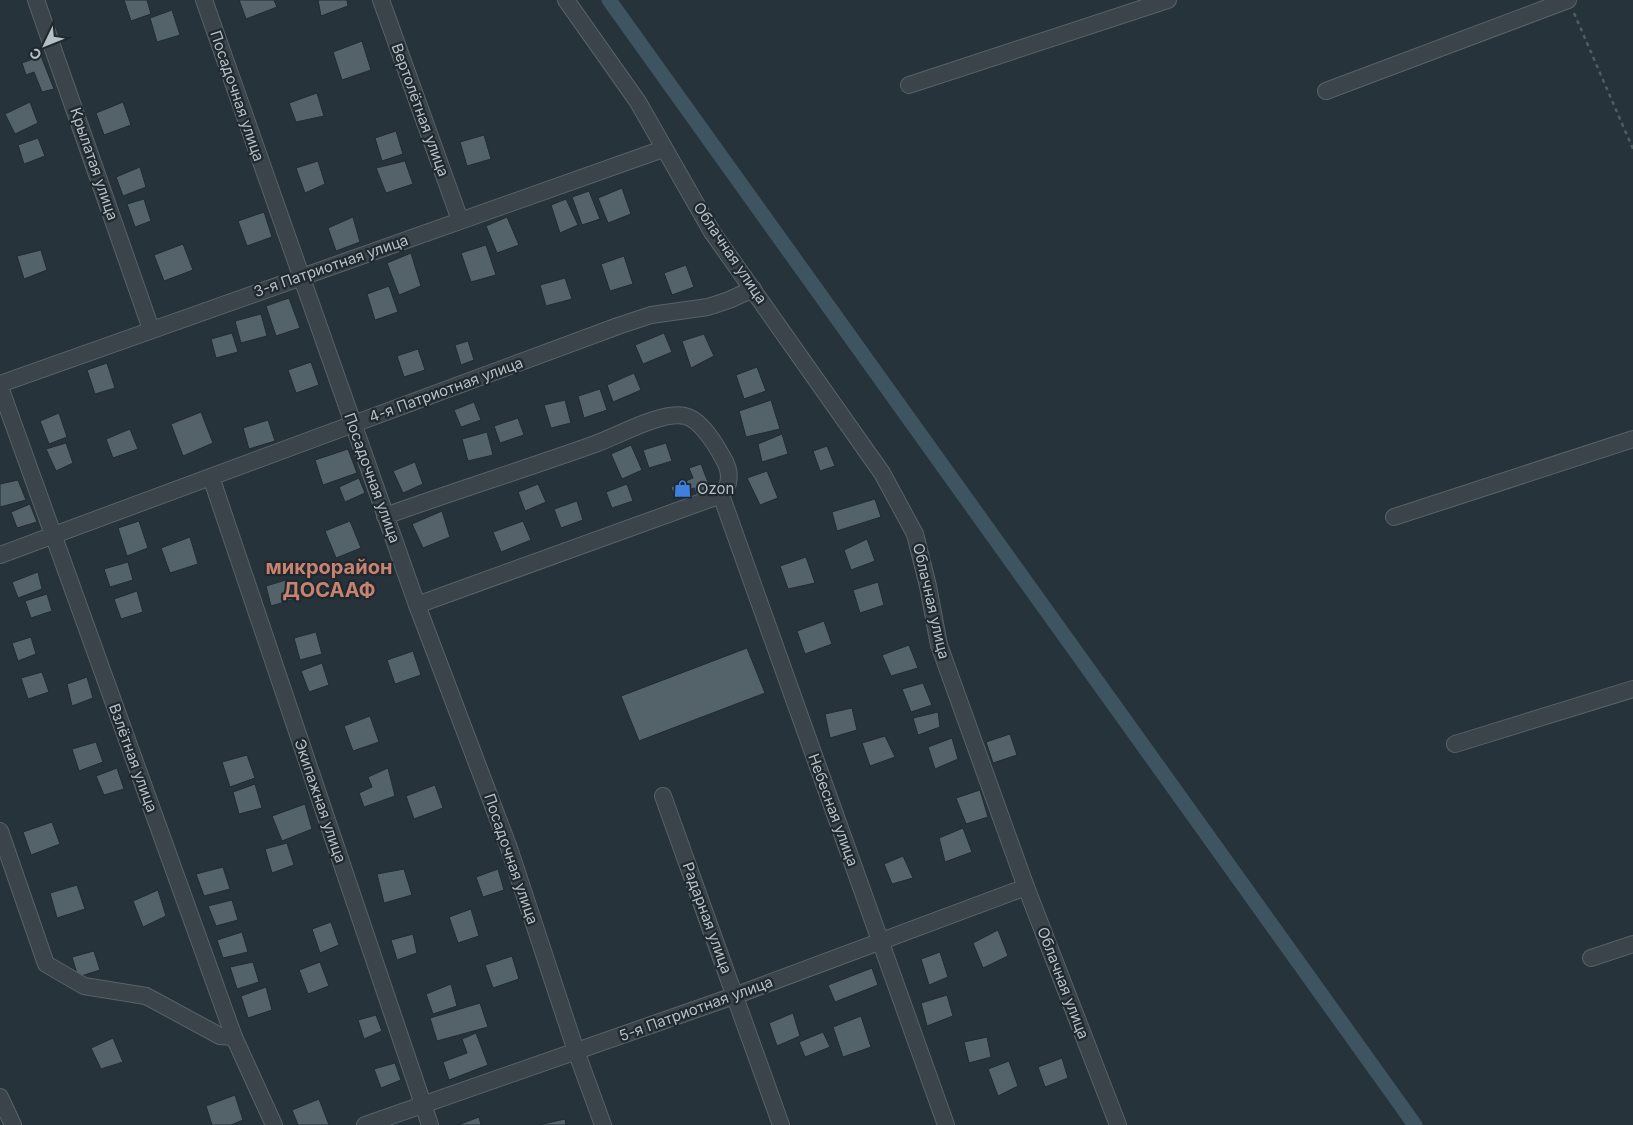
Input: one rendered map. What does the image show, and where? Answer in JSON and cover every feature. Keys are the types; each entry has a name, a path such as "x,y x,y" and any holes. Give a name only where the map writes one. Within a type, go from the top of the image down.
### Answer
{"street":[{"name":"Крылатая улица","path":"36,0 151,329"},
{"name":"Посадочная улица","path":"204,0 385,516 508,848 576,1051 603,1125"},
{"name":"Вертолётная улица","path":"381,0 460,220"},
{"name":"Облачная улица","path":"566,0 638,102 663,149 712,232 754,288 882,473 915,534 928,586 938,645 1026,887 1118,1125"},
{"path":"909,85 1168,0"},
{"path":"1326,92 1568,0"},
{"name":"3-я Патриотная улица","path":"0,385 151,329 663,149"},
{"name":"4-я Патриотная улица","path":"0,555 651,315 708,307 729,300 754,288"},
{"name":"Взлётная улица","path":"0,385 234,1037 274,1125"},
{"path":"385,516 596,444 667,416 686,416 698,424 724,459 730,478 728,488 721,495 417,605"},
{"path":"1394,517 1633,439"},
{"name":"Экипажная улица","path":"211,477 430,1125"},
{"name":"Небесная улица","path":"721,495 946,1125"},
{"path":"1455,744 1633,689"},
{"name":"Радарная улица","path":"663,796 780,1125"},
{"path":"0,831 46,964 84,986 146,996 220,1036 234,1037"},
{"name":"5-я Патриотная улица","path":"365,1125 734,996 1026,887"},
{"path":"1591,958 1633,944"},
{"path":"0,1096 13,1125"}],"path":[{"path":"1568,0 1633,149"}],"building":[{"path":"124,0 147,0 151,14 131,21"},
{"path":"239,0 274,0 277,7 246,19"},
{"path":"318,0 347,0 348,6 321,16"},
{"path":"172,10 180,35 157,42 150,18"},
{"path":"362,41 371,70 342,80 333,52"},
{"path":"41,56 54,89 42,92 34,72 26,75 22,63"},
{"path":"317,93 324,116 296,122 289,103"},
{"path":"30,102 38,123 15,134 5,114"},
{"path":"123,102 131,125 104,135 96,113"},
{"path":"396,131 403,154 382,161 375,138"},
{"path":"484,135 491,159 467,166 460,142"},
{"path":"38,138 45,156 24,164 18,145"},
{"path":"318,161 325,184 305,193 296,168"},
{"path":"405,161 413,184 386,193 376,168"},
{"path":"140,167 146,187 123,196 116,177"},
{"path":"622,188 631,214 608,223 598,198"},
{"path":"589,191 600,219 582,225 572,197"},
{"path":"144,199 151,221 135,227 127,204"},
{"path":"566,199 578,225 560,233 551,205"},
{"path":"264,212 272,237 247,246 238,221"},
{"path":"353,217 360,242 336,251 328,228"},
{"path":"507,217 519,245 497,253 486,226"},
{"path":"183,244 193,270 164,281 154,255"},
{"path":"486,245 496,275 471,282 461,253"},
{"path":"41,250 47,270 24,279 17,256"},
{"path":"411,253 421,286 399,295 387,263"},
{"path":"624,256 633,284 610,291 601,264"},
{"path":"686,265 694,287 672,295 664,273"},
{"path":"565,278 572,299 546,306 540,285"},
{"path":"389,286 398,312 375,320 367,294"},
{"path":"289,298 300,328 276,336 266,306"},
{"path":"261,314 267,336 241,343 235,321"},
{"path":"232,333 238,352 216,358 211,339"},
{"path":"664,333 672,352 643,364 635,345"},
{"path":"704,334 714,356 691,368 682,341"},
{"path":"468,341 474,360 461,365 455,345"},
{"path":"418,349 425,370 404,377 397,356"},
{"path":"311,362 319,385 296,393 288,370"},
{"path":"107,363 115,388 95,394 87,370"},
{"path":"757,367 766,391 744,399 736,375"},
{"path":"634,373 641,390 613,402 607,385"},
{"path":"600,389 607,410 584,418 578,396"},
{"path":"565,400 571,423 551,428 544,405"},
{"path":"771,400 780,429 746,437 739,411"},
{"path":"474,402 481,420 461,427 454,410"},
{"path":"201,412 213,443 183,456 171,424"},
{"path":"59,413 67,437 49,444 40,421"},
{"path":"518,418 524,435 500,443 494,426"},
{"path":"268,420 275,441 249,449 243,428"},
{"path":"130,429 138,449 113,458 106,439"},
{"path":"487,432 493,455 468,461 462,439"},
{"path":"782,434 788,454 762,462 758,444"},
{"path":"66,443 73,463 56,471 46,449"},
{"path":"666,443 672,461 649,468 643,450"},
{"path":"631,445 642,470 622,479 611,454"},
{"path":"827,446 835,466 820,471 813,451"},
{"path":"348,449 357,473 323,485 315,460"},
{"path":"415,462 423,484 403,493 393,471"},
{"path":"701,464 711,490 697,496 694,488 674,496 671,487 693,478 689,468"},
{"path":"767,471 778,498 760,505 747,478"},
{"path":"359,478 365,493 345,502 339,487"},
{"path":"18,480 26,500 0,507 0,484"},
{"path":"538,484 546,502 525,511 518,492"},
{"path":"627,484 633,501 612,508 606,492"},
{"path":"875,499 881,517 837,531 832,512"},
{"path":"577,501 583,520 561,528 554,509"},
{"path":"30,504 37,522 17,528 11,512"},
{"path":"442,511 450,537 423,548 412,524"},
{"path":"139,521 148,548 127,556 118,528"},
{"path":"350,521 361,548 336,558 325,531"},
{"path":"523,521 531,540 501,552 493,532"},
{"path":"190,537 198,564 170,573 161,548"},
{"path":"867,539 875,561 851,570 844,550"},
{"path":"806,557 815,583 788,589 780,566"},
{"path":"128,562 133,580 110,587 104,569"},
{"path":"38,572 42,589 18,598 12,582"},
{"path":"289,579 295,599 271,606 266,586"},
{"path":"878,582 884,605 860,613 853,590"},
{"path":"137,591 143,612 121,619 114,599"},
{"path":"47,594 52,611 31,618 25,601"},
{"path":"824,621 832,644 805,654 797,631"},
{"path":"316,632 322,654 300,660 294,638"},
{"path":"31,637 36,654 18,661 12,643"},
{"path":"909,645 918,668 891,676 882,655"},
{"path":"747,648 765,693 639,741 621,696"},
{"path":"413,651 421,675 395,684 387,660"},
{"path":"322,663 329,685 309,692 301,671"},
{"path":"42,672 49,692 28,699 21,678"},
{"path":"87,677 93,698 72,706 67,684"},
{"path":"923,683 932,705 911,712 902,689"},
{"path":"852,708 857,730 830,738 825,714"},
{"path":"938,712 940,727 918,735 913,718"},
{"path":"370,716 379,742 353,751 344,726"},
{"path":"1010,734 1017,755 993,763 986,742"},
{"path":"885,736 895,757 870,766 862,743"},
{"path":"952,738 958,759 935,769 928,747"},
{"path":"96,742 103,762 79,771 72,749"},
{"path":"247,755 255,778 230,787 222,762"},
{"path":"117,768 124,789 104,795 96,776"},
{"path":"388,768 395,796 364,807 359,793 372,787 368,777"},
{"path":"255,784 262,808 239,814 233,792"},
{"path":"435,785 443,808 414,819 406,796"},
{"path":"980,790 988,817 966,824 956,798"},
{"path":"305,804 312,829 282,841 272,816"},
{"path":"52,822 60,844 31,855 23,832"},
{"path":"963,828 972,852 945,862 939,838"},
{"path":"287,843 294,865 272,873 265,849"},
{"path":"903,856 913,878 892,884 884,864"},
{"path":"223,867 230,889 204,896 196,874"},
{"path":"404,869 412,895 384,903 377,874"},
{"path":"498,869 504,890 483,897 476,877"},
{"path":"77,885 85,909 57,918 50,893"},
{"path":"158,890 166,916 143,927 133,901"},
{"path":"232,900 238,920 216,926 208,906"},
{"path":"471,909 479,936 458,943 449,917"},
{"path":"331,922 339,945 320,953 312,929"},
{"path":"998,930 1008,956 983,968 973,943"},
{"path":"242,932 248,952 223,958 217,940"},
{"path":"413,934 417,953 397,960 391,940"},
{"path":"94,951 100,970 78,977 72,957"},
{"path":"940,952 948,977 929,985 921,959"},
{"path":"512,956 519,979 493,988 485,965"},
{"path":"253,962 259,982 237,989 230,967"},
{"path":"320,962 329,986 308,994 299,970"},
{"path":"872,968 878,985 835,1002 828,985"},
{"path":"451,984 457,1006 433,1014 426,994"},
{"path":"266,987 272,1010 248,1018 241,996"},
{"path":"947,995 953,1016 927,1026 921,1003"},
{"path":"480,1003 488,1027 437,1041 430,1018"},
{"path":"793,1013 800,1036 777,1046 769,1023"},
{"path":"376,1015 382,1031 364,1039 358,1020"},
{"path":"861,1016 871,1047 843,1057 833,1027"},
{"path":"823,1032 830,1047 805,1057 799,1042"},
{"path":"476,1033 488,1065 449,1080 443,1062 467,1053 462,1039"},
{"path":"987,1037 991,1057 969,1063 964,1042"},
{"path":"113,1038 123,1062 101,1069 91,1048"},
{"path":"1062,1058 1068,1078 1045,1087 1038,1067"},
{"path":"1009,1061 1018,1086 998,1096 988,1069"},
{"path":"395,1063 401,1080 381,1088 374,1069"},
{"path":"235,1095 243,1120 231,1125 212,1125 206,1106"},
{"path":"319,1099 329,1125 298,1125 292,1110"},
{"path":"479,1117 481,1125 458,1125"},
{"path":"565,1119 566,1125 539,1125"}],"waterway":[{"path":"609,0 1415,1125"}],"place":[{"name":"Ozon","path":"683,489"}],"district":[{"name":"микрорайон ДОСААФ","path":"329,578"}]}
